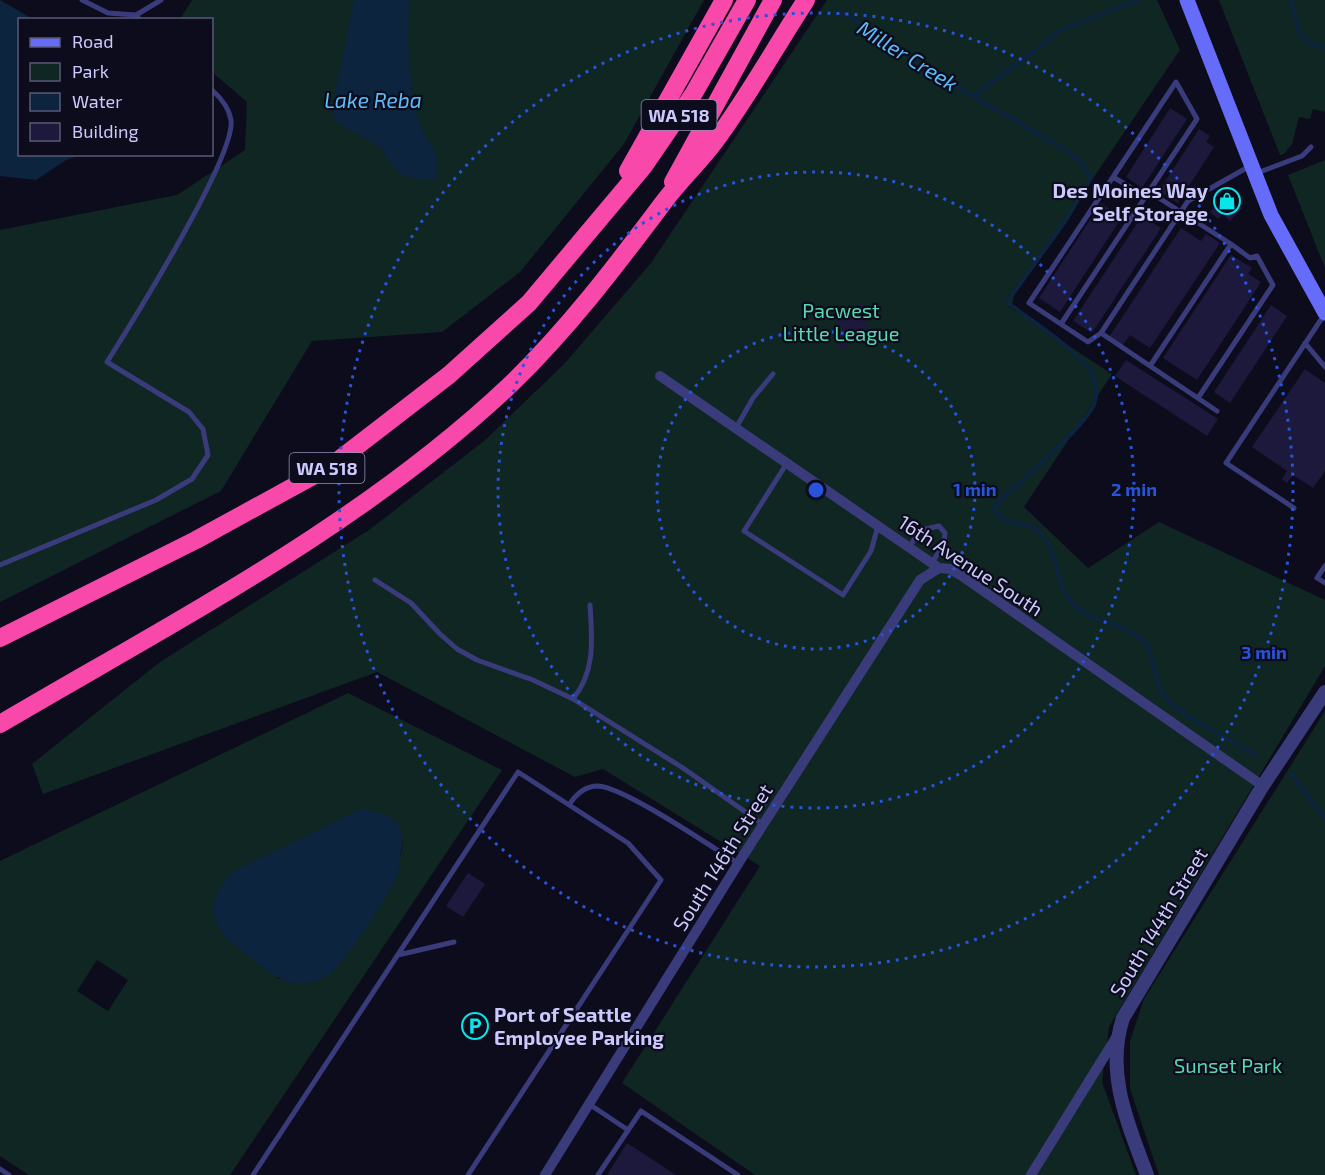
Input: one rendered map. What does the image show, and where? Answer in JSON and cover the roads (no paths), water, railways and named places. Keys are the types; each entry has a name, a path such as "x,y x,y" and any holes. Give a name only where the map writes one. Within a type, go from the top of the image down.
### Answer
{"highway":[{"path":"599,223 724,0"},
{"name":"WA 518","path":"0,638 196,540 332,466 401,414 467,359 529,303 599,223 644,166 694,93 747,0"},
{"name":"WA 518","path":"0,724 212,599 392,483 469,421 533,362 585,306 665,200 685,157 773,0"},
{"path":"665,200 718,136 806,0"}],"main road":[{"path":"1186,0 1271,215 1325,313"}],"street":[{"name":"16th Avenue South","path":"660,376 936,566 950,569 963,576 1263,786"},
{"name":"South 146th Street","path":"545,1175 920,580 936,566"},
{"name":"South 144th Street","path":"1031,1175 1117,1036 1134,997 1263,786 1325,692"},
{"path":"1117,1036 1115,1063 1119,1089 1126,1118 1147,1175"}],"lane":[{"path":"82,0 108,13 138,17 161,0"},
{"path":"1061,324 1197,119 1176,82 1029,303 1088,342 1101,333 1188,201 1253,169 1302,156 1311,147"},
{"path":"0,565 156,500 192,479 208,455 202,429 189,411 107,362 207,189 229,140 231,120 222,99 213,91"},
{"path":"1113,177 1138,192 1148,191 1250,258 1257,256 1273,285 1198,398"},
{"path":"1150,366 1231,244"},
{"path":"1294,508 1226,463 1325,313"},
{"path":"1101,333 1217,411"},
{"path":"1305,343 1325,367"},
{"path":"736,428 753,398 773,374"},
{"path":"787,464 744,531 843,595 871,551 878,526"},
{"path":"909,547 921,530 939,526 945,532 944,543 936,566"},
{"path":"1325,566 1317,578 1325,583"},
{"path":"375,580 411,603 457,649 477,660 533,680 573,699 666,758 764,825"},
{"path":"573,699 583,687 590,664 593,645 590,604"},
{"path":"253,1175 518,772 628,843 661,880 468,1175"},
{"path":"569,805 574,797 588,787 600,786 630,798 739,864"},
{"path":"398,955 454,942"},
{"path":"589,1104 628,1130"},
{"path":"598,1175 640,1111 738,1175"},
{"path":"0,1169 9,1175"}],"water":[{"path":"0,0 31,18 18,18 18,156 78,156 66,160 36,180 0,176"},
{"name":"Lake Reba","path":"354,0 409,0 408,42 413,105 423,133 436,153 437,179 420,180 398,173 381,148 335,121 333,103"},
{"path":"359,810 382,813 396,822 400,828 402,844 397,876 369,923 334,971 308,983 286,981 267,970 230,941 216,921 213,910 215,899 234,871"}],"waterway":[{"name":"Miller Creek","path":"974,96 1063,29 1138,0"},
{"name":"Miller Creek","path":"1290,0 1303,37 1308,42 1325,48"},
{"name":"Miller Creek","path":"842,13 865,26 926,69 1064,149 1081,162 1091,178 1066,220 1007,302 1068,348 1089,369 1094,378 1095,401 1090,411 1066,439 994,507 1003,519 1027,525 1039,532 1045,539 1053,555 1064,590 1076,607 1095,618 1127,630 1145,643 1161,691 1177,709 1255,754"},
{"name":"Miller Creek","path":"1291,773 1325,819"}],"place":[{"name":"Des Moines Way Self Storage","path":"1227,201"},
{"name":"Port of Seattle Employee Parking","path":"475,1026"}],"park label":[{"name":"Pacwest Little League","path":"841,322"},
{"name":"Sunset Park","path":"1228,1065"}]}
